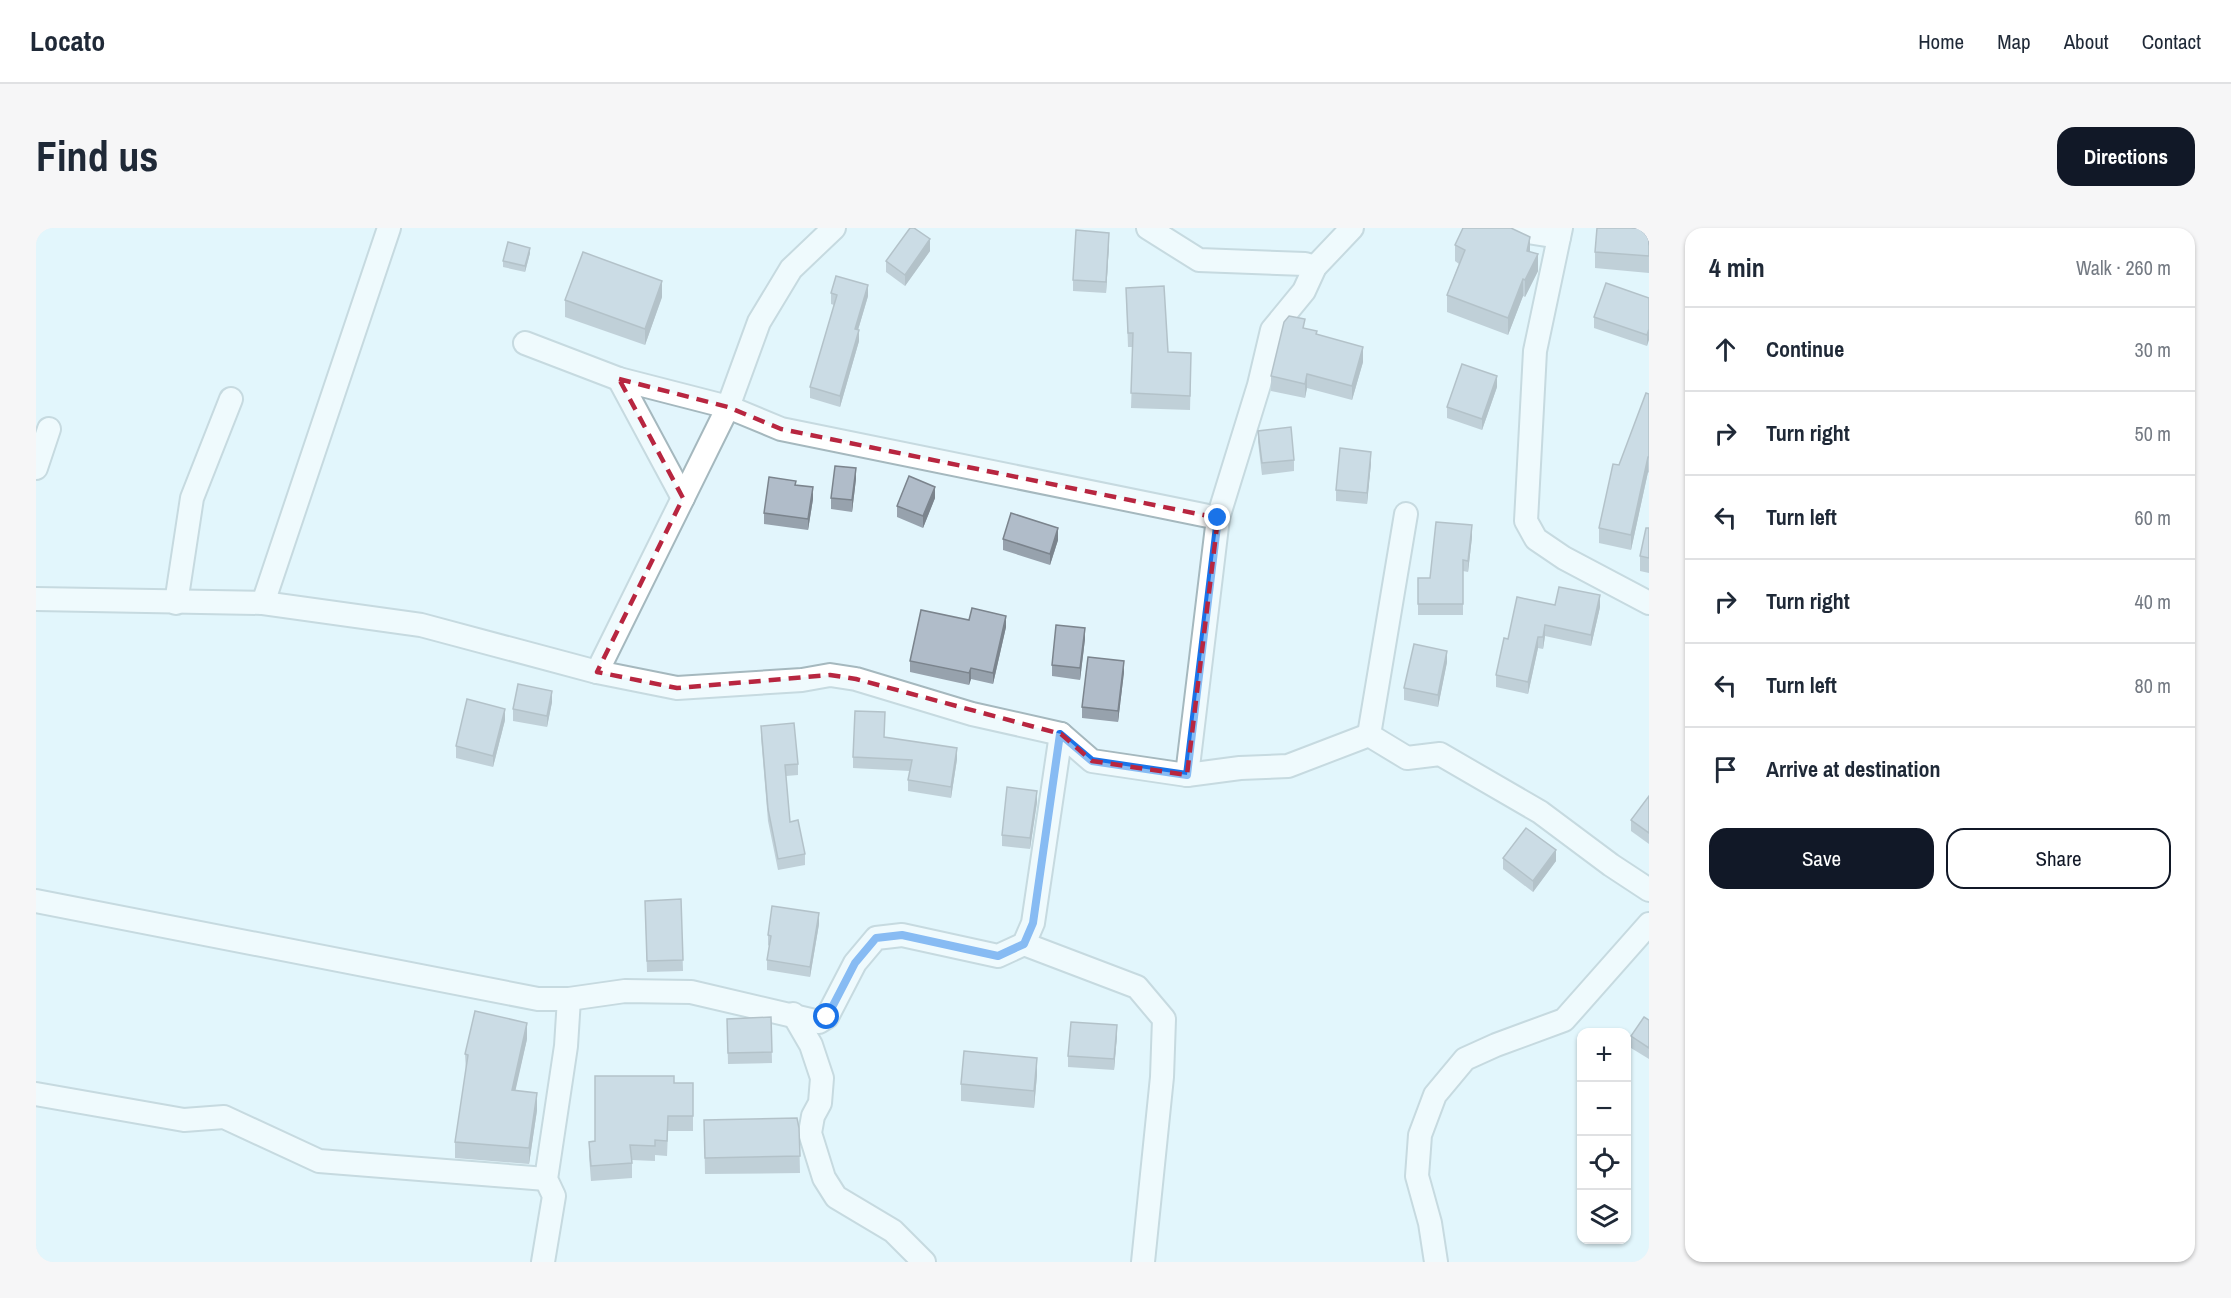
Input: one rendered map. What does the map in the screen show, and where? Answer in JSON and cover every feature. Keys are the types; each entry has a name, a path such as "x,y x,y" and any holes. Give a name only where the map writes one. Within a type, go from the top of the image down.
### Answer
{"street":[{"path":"263,603 389,228"},
{"path":"597,672 728,407 759,322 791,269 834,228"},
{"path":"1148,228 1199,260 1305,264 1315,267"},
{"path":"1187,775 1218,518 1259,386 1272,330 1304,291 1315,267 1352,228"},
{"path":"1504,228 1560,233 1535,351 1526,521 1536,539 1564,558 1649,603"},
{"path":"525,343 619,379 728,407 781,429 1218,518"},
{"path":"619,379 683,498"},
{"path":"177,603 192,498 231,399"},
{"path":"36,468 49,429"},
{"path":"1369,735 1406,514"},
{"path":"36,599 263,603 421,625 597,672 677,688 802,680 830,675 856,679 972,714 1060,734 1092,761 1187,775 1240,768 1288,766 1369,735"},
{"path":"36,901 538,999 569,999 625,991 691,992 793,1014 815,1022 827,1017 855,963 876,938 902,935 998,956 1024,944 1033,923 1060,734"},
{"path":"1369,735 1407,758 1440,754 1540,812 1649,890"},
{"path":"1436,1262 1430,1223 1418,1176 1420,1135 1435,1095 1465,1059 1564,1020 1649,924"},
{"path":"1024,944 1137,987 1164,1018 1162,1077 1143,1262"},
{"path":"543,1262 554,1196 546,1179 566,1046 569,999"},
{"path":"793,1014 812,1045 822,1078 820,1103 813,1116 810,1133 824,1178 836,1197 893,1231 924,1262"},
{"path":"36,1094 184,1120 224,1117 319,1161 546,1179"}],"highlighted area":[{"path":"619,379 728,407 781,429 1218,518 1187,775 1092,761 1061,734 856,679 830,675 677,688 597,672 683,498"}],"building":[{"path":"910,228 914,228 930,239 905,275 886,261"},
{"path":"1463,228 1511,228 1530,237 1527,251 1538,254 1525,280 1523,279 1508,318 1447,295 1465,250 1455,245"},
{"path":"1597,228 1649,228 1649,256 1595,252"},
{"path":"1076,230 1109,233 1106,282 1073,280"},
{"path":"508,242 530,248 525,266 503,261"},
{"path":"583,252 662,281 645,329 565,300"},
{"path":"836,276 868,285 855,329 859,330 840,396 810,387 837,295 831,293"},
{"path":"1606,283 1649,298 1647,335 1594,317"},
{"path":"1164,286 1168,352 1191,353 1190,396 1131,393 1133,333 1128,333 1126,288"},
{"path":"1289,316 1305,319 1303,328 1317,331 1316,334 1363,347 1352,386 1307,374 1305,384 1271,376 1284,322"},
{"path":"1462,364 1497,376 1482,419 1447,407"},
{"path":"1646,393 1649,394 1649,457 1631,535 1599,528 1613,464 1619,465"},
{"path":"1291,427 1294,460 1262,463 1258,431"},
{"path":"1340,448 1371,452 1367,493 1336,490"},
{"path":"835,466 856,468 852,500 831,498"},
{"path":"909,476 935,487 923,516 897,506"},
{"path":"769,477 796,481 795,485 813,487 808,519 764,513"},
{"path":"1011,513 1058,528 1050,554 1003,539"},
{"path":"1436,522 1472,525 1468,561 1463,560 1463,604 1418,604 1418,578 1430,578"},
{"path":"1646,528 1649,528 1649,558 1640,556"},
{"path":"1559,587 1600,595 1591,635 1545,625 1543,637 1538,637 1528,682 1496,675 1504,638 1508,639 1517,597 1555,605"},
{"path":"972,608 1006,616 993,673 971,668 969,673 910,661 921,610 969,620"},
{"path":"1056,625 1085,628 1080,668 1052,665"},
{"path":"1414,644 1447,651 1438,695 1404,688"},
{"path":"1088,657 1124,661 1118,711 1082,707"},
{"path":"518,684 552,691 547,716 513,709"},
{"path":"467,699 505,709 493,756 456,746"},
{"path":"855,711 885,712 884,737 957,748 951,787 908,780 912,760 853,757"},
{"path":"794,723 798,764 785,765 790,822 798,820 805,854 778,859 768,809 761,726"},
{"path":"1007,787 1037,791 1030,838 1002,835"},
{"path":"1649,796 1649,833 1631,820"},
{"path":"1526,828 1556,850 1533,881 1503,858"},
{"path":"681,899 683,960 647,961 645,901"},
{"path":"772,906 819,913 810,967 767,960"},
{"path":"475,1011 527,1023 512,1090 537,1093 529,1148 455,1142 468,1055 465,1054"},
{"path":"771,1017 772,1052 728,1053 727,1019"},
{"path":"1644,1017 1649,1020 1649,1048 1631,1036"},
{"path":"1071,1022 1117,1025 1114,1059 1068,1056"},
{"path":"964,1051 1037,1058 1034,1091 961,1084"},
{"path":"595,1076 674,1076 674,1083 693,1083 693,1116 668,1116 667,1141 655,1140 655,1146 630,1145 632,1163 591,1166 589,1142 595,1141"},
{"path":"797,1118 800,1156 705,1158 704,1120"}],"route":[{"path":"827,1017 855,963 876,938 902,935 998,956 1024,944 1033,923 1060,734 1092,761 1187,775 1218,518"}]}
